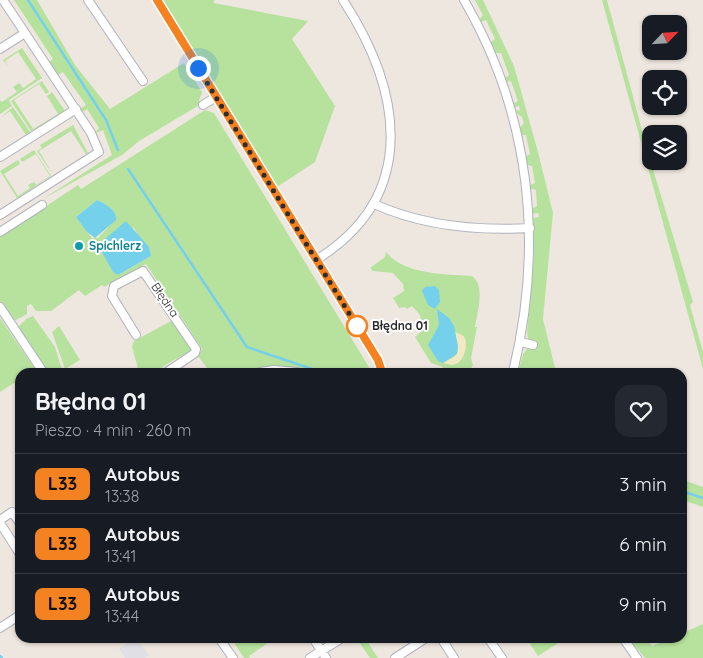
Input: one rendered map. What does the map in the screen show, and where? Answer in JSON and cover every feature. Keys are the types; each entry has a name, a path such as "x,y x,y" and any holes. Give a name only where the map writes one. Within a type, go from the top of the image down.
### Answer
{"street":[{"path":"0,232 99,152 91,132 3,0"},
{"path":"88,0 143,81"},
{"path":"157,0 378,360 381,368"},
{"path":"316,260 343,240 374,204 385,175 390,154 390,110 382,80 372,52 344,0"},
{"path":"464,0 488,47 514,122 525,177 530,228 529,288 521,342 514,368"},
{"path":"0,49 24,33"},
{"path":"203,105 216,97"},
{"path":"0,157 76,109"},
{"path":"514,122 523,120"},
{"path":"0,215 39,200"},
{"path":"374,204 399,214 441,224 493,229 530,228"},
{"name":"Błędna","path":"136,335 112,296 112,291 114,286 143,271 196,349 195,353 173,368"},
{"path":"0,307 40,368"},
{"path":"521,342 533,345"},
{"path":"15,516 12,512 0,521 15,546"},
{"path":"0,628 15,618"},
{"path":"222,643 233,658"},
{"path":"316,643 326,658"},
{"path":"310,658 334,643"},
{"path":"395,658 418,643"},
{"path":"444,643 454,658"},
{"path":"492,643 502,658"},
{"path":"626,643 636,658"}],"shaded area":[{"path":"128,643 140,643 149,655 144,658 125,658 119,648"}],"green space":[{"path":"14,0 37,0 75,65 110,109 184,63 202,92 199,101 201,104 139,141 122,155 41,200 112,155 103,130 95,133 99,128 87,109 82,112 80,109 86,105 63,72 58,75 49,62 53,59"},
{"path":"162,0 214,0 214,3 308,21 292,39 335,106 315,162 277,187"},
{"path":"475,0 483,0 514,66 553,213 543,319 555,368 519,368 523,354 527,349 532,349 534,343 528,339 527,332 534,255 533,218 539,217 538,213 532,214 531,209 537,206 536,190 529,188 530,185 535,183 532,166 526,165 525,157 530,154 526,135 521,135 519,129 524,123 522,117 514,111 520,110 519,106 513,108 512,104 518,101 511,81 506,82 504,79 509,75 501,53 494,53 490,43 495,39 486,20 481,22 479,20 483,15"},
{"path":"602,0 607,0 642,130 642,146"},
{"path":"22,48 42,78 9,100 12,106 0,114 0,100 2,102 17,92 13,87 19,83 23,88 36,79 18,52 5,61 9,68 3,60"},
{"path":"42,81 49,92 46,94 39,84 14,100 33,129 58,114 47,96 52,92 65,111 31,131 11,101"},
{"path":"13,107 30,132 26,135 10,111 0,118"},
{"path":"205,110 214,113 370,368 207,368 198,356 202,349 146,264 104,287 102,285 85,296 79,290 51,311 36,311 31,304 27,306 27,314 14,321 0,302 0,237 78,185 81,189","holes":["97,200 114,213 113,221 98,238 92,238 76,217","133,227 151,256 118,275"]},
{"path":"73,125 88,153 86,154 71,131 39,151 53,175 37,151 42,148 40,145"},
{"path":"34,150 51,176 17,198 0,171 18,160 20,164 4,174 18,196 30,188 28,185 34,182 36,185 50,176 36,154 22,162 20,159"},
{"path":"649,170 653,170 693,302 690,305 703,352 703,369"},
{"path":"386,252 394,260 414,269 437,274 472,276 476,280 479,286 480,300 471,358 473,365 471,368 443,368 431,363 415,337 423,330 420,315 412,306 407,309 405,307 399,308 393,298 404,291 403,284 393,273 373,271 370,268 385,257"},
{"path":"33,316 55,347 61,368 43,368 17,328 26,319"},
{"path":"0,318 34,368 15,368 15,383 0,392"},
{"path":"173,320 191,346 190,351 162,368 138,368 132,347 134,341"},
{"path":"59,326 80,360 65,368 52,332"},
{"path":"687,481 703,487 703,507 687,501"},
{"path":"703,624 703,658 645,658 632,643 650,643 652,646 659,643 687,643 687,631"},
{"path":"234,643 268,643 249,656 250,658 244,658"},
{"path":"360,643 368,643 378,658 370,658"},
{"path":"529,643 558,643 538,656"}],"sand":[{"path":"455,332 464,336 466,350 458,363 452,365 443,363 454,357 458,351"}],"water":[{"path":"97,200 113,210 116,220 95,238 87,232 76,217"},
{"path":"126,221 149,247 151,256 118,275 113,272 98,245"},
{"path":"435,286 439,290 440,302 435,309 428,305 422,291 425,287"},
{"path":"437,309 449,318 454,326 458,346 457,354 443,363 438,361 428,345 439,325"}],"waterway":[{"path":"28,0 106,120 118,150"},
{"path":"128,169 247,347 309,368"},
{"path":"687,493 703,498"}],"bus line":[{"name":"L33","path":"157,0 378,360 381,368"}],"place":[{"name":"Spichlerz","path":"79,246"},
{"name":"Błędna 01","path":"357,326"}],"route":[{"path":"198,68 358,328 357,326"}]}
